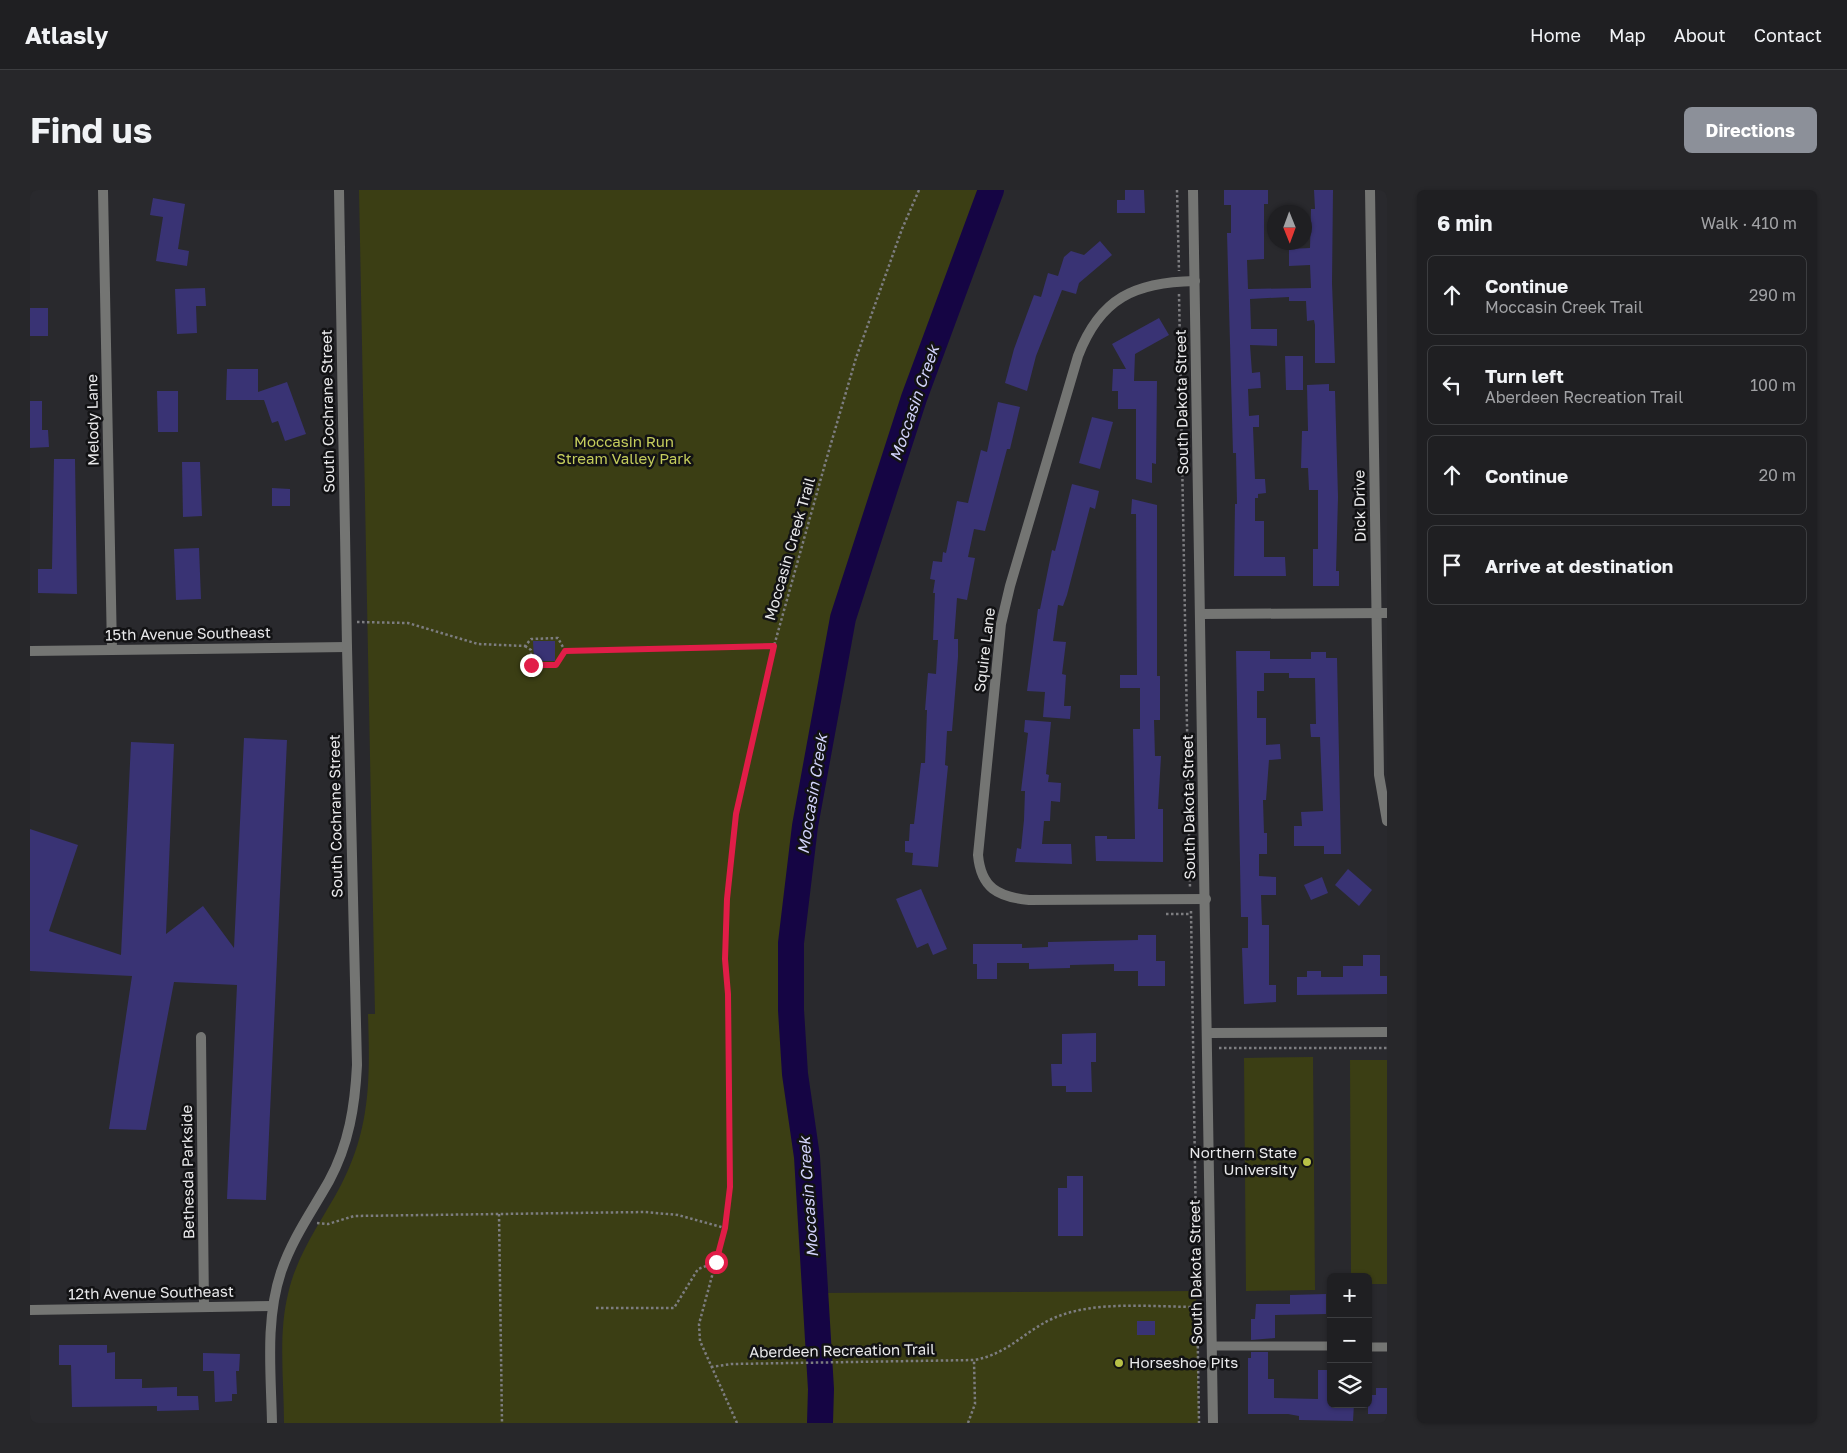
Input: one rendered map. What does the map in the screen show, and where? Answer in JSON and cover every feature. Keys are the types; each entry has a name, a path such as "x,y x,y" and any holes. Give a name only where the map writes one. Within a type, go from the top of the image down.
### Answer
{"street":[{"name":"Melody Lane","path":"103,190 112,650"},
{"name":"South Cochrane Street","path":"272,1423 272,1306 286,1258 330,1180 349,1134 356,1103 357,1065 346,622 339,190"},
{"name":"South Dakota Street","path":"1192,190 1206,900 1213,1423"},
{"name":"Dick Drive","path":"1370,190 1382,613 1379,775 1387,821"},
{"name":"Squire Lane","path":"1195,281 1155,283 1121,297 1095,321 1085,337 1010,586 1002,624 978,856 983,878 1001,894 1014,898 1206,900"},
{"path":"1200,614 1382,613"},
{"name":"15th Avenue Southeast","path":"30,651 347,646"},
{"path":"1208,1033 1387,1032"},
{"name":"Bethesda Parkside","path":"201,1037 204,1307"},
{"name":"12th Avenue Southeast","path":"30,1310 272,1306"}],"lane":[{"path":"1212,1346 1327,1346"},
{"path":"1372,1347 1387,1347"}],"path":[{"name":"Moccasin Creek Trail","path":"737,1423 700,1341 699,1324 725,1228 730,1187 728,994 725,959 727,899 736,814 774,646 856,358 902,229 918,190"},
{"path":"1177,190 1191,914 1198,1423"},
{"path":"346,622 408,623 478,644 525,646 531,650 531,665 556,665 565,651"},
{"path":"525,646 531,639 558,638 565,651"},
{"path":"565,651 774,646"},
{"path":"1166,914 1191,914"},
{"path":"1193,1050 1387,1048"},
{"path":"306,1220 328,1224 354,1216 662,1212 725,1228"},
{"path":"498,1214 502,1423"},
{"path":"596,1308 674,1308 698,1269 716,1262"},
{"name":"Aberdeen Recreation Trail","path":"711,1367 768,1363 974,1360 1000,1353 1038,1325 1074,1310 1092,1308 1197,1307"},
{"path":"968,1423 976,1404 974,1360"}],"green space":[{"name":"Moccasin Run Stream Valley Park","path":"359,190 991,190 914,398 843,618 805,826 791,943 791,1010 795,1074 807,1157 815,1293 1196,1291 1199,1423 284,1423 282,1342 288,1294 297,1265 341,1185 358,1143 363,1122 368,1080 368,1014 375,1014"},
{"path":"1313,1057 1315,1290 1246,1291 1244,1058"},
{"path":"1350,1060 1387,1060 1387,1284 1372,1284 1372,1273 1351,1273"}],"building":[{"path":"1125,190 1144,190 1145,213 1117,213 1117,200 1125,200"},
{"path":"1224,190 1268,190 1268,204 1264,204 1264,259 1247,260 1248,289 1311,288 1310,265 1289,266 1289,250 1312,250 1312,209 1315,209 1314,190 1333,190 1332,283 1335,363 1315,363 1315,325 1314,320 1307,321 1306,301 1289,301 1289,297 1250,299 1251,329 1277,329 1277,346 1250,345 1252,373 1260,372 1261,388 1248,389 1249,416 1259,415 1259,427 1253,427 1255,479 1265,479 1266,493 1258,494 1258,498 1255,498 1255,521 1264,521 1264,557 1285,557 1286,576 1234,576 1235,504 1237,504 1236,453 1233,453 1227,233 1231,233 1231,205 1224,205"},
{"path":"153,198 185,204 178,249 189,251 187,266 156,261 163,217 150,215"},
{"path":"1100,241 1112,255 1079,283 1076,294 1062,290 1036,356 1027,391 1005,383 1014,349 1034,295 1041,297 1048,273 1058,276 1064,257 1071,251 1084,255"},
{"path":"205,288 206,306 196,306 197,333 177,334 175,289"},
{"path":"30,308 48,308 48,336 30,336"},
{"path":"1159,318 1169,335 1135,354 1134,381 1157,381 1156,464 1152,463 1152,483 1136,479 1136,409 1118,409 1118,391 1112,391 1113,369 1126,369 1112,344"},
{"path":"1285,356 1303,356 1303,390 1286,390"},
{"path":"227,369 258,369 258,392 287,382 306,434 285,441 278,421 272,423 264,400 226,400"},
{"path":"1329,384 1329,391 1335,391 1338,497 1336,571 1339,571 1339,586 1313,586 1313,549 1318,549 1318,490 1309,490 1308,468 1301,468 1302,431 1308,431 1307,385"},
{"path":"157,391 178,391 178,432 158,432"},
{"path":"30,401 42,401 42,430 48,430 49,447 30,448"},
{"path":"998,402 1020,407 1010,449 1007,449 985,531 974,529 968,557 975,558 967,600 957,598 954,639 958,639 958,657 952,731 947,731 945,765 948,766 938,867 912,865 913,853 905,852 905,841 909,841 910,824 914,824 921,763 925,763 927,710 925,710 928,673 936,674 938,640 933,640 935,593 933,593 935,580 930,579 933,561 942,562 943,552 946,553 957,501 968,503 981,450 987,452"},
{"path":"1092,417 1113,422 1100,469 1079,463"},
{"path":"54,459 75,459 77,594 38,593 38,569 52,569"},
{"path":"182,462 200,462 202,516 183,517"},
{"path":"1072,484 1099,491 1095,509 1090,507 1067,595 1063,606 1058,605 1053,641 1066,642 1062,674 1066,675 1064,706 1071,706 1070,719 1043,717 1045,692 1027,691 1038,609 1040,609 1052,550 1055,551"},
{"path":"272,488 290,489 290,506 272,506"},
{"path":"1132,499 1157,505 1157,676 1160,676 1160,720 1154,720 1155,756 1161,756 1158,809 1163,809 1163,862 1096,861 1095,836 1107,836 1107,839 1135,839 1133,729 1140,729 1140,688 1120,688 1120,675 1137,675 1136,514 1131,514"},
{"path":"199,548 201,599 176,600 174,549"},
{"path":"533,641 555,641 555,661 534,661"},
{"path":"1236,651 1270,651 1270,659 1311,659 1311,652 1326,652 1326,658 1337,658 1341,854 1324,854 1324,846 1294,846 1294,826 1302,826 1301,812 1323,811 1320,737 1311,737 1310,724 1316,724 1315,678 1289,678 1289,673 1264,673 1264,691 1257,691 1257,718 1266,718 1266,745 1280,744 1281,759 1269,760 1266,800 1263,800 1264,833 1267,833 1267,854 1259,854 1259,876 1276,877 1276,895 1261,895 1262,925 1269,925 1269,985 1276,985 1276,1002 1244,1004 1242,948 1248,948 1248,917 1241,917"},
{"path":"1025,720 1051,722 1046,774 1049,775 1048,782 1061,783 1060,802 1051,801 1050,821 1044,821 1042,844 1071,844 1072,864 1015,862 1017,848 1021,849 1024,820 1025,791 1021,791 1028,733 1024,732"},
{"path":"244,738 287,740 266,1200 227,1199 237,985 174,982 146,1130 109,1129 132,976 30,971 30,829 78,845 49,931 121,955 131,742 174,744 166,934 203,906 234,948"},
{"path":"1348,869 1372,890 1359,906 1335,885"},
{"path":"1322,877 1328,893 1311,900 1304,885"},
{"path":"921,889 947,949 933,955 928,943 917,948 896,899"},
{"path":"1138,935 1156,935 1156,961 1165,961 1165,986 1138,986 1138,971 1114,971 1114,964 1070,965 1070,968 1029,969 1029,963 997,963 997,979 977,979 977,964 973,964 973,944 1022,944 1022,948 1048,947 1048,942 1138,940"},
{"path":"1363,955 1380,955 1380,976 1387,976 1387,994 1297,995 1297,977 1307,977 1307,971 1321,971 1321,977 1343,977 1343,966 1363,966"},
{"path":"1096,1033 1096,1062 1091,1062 1092,1092 1066,1092 1066,1086 1052,1086 1051,1064 1062,1064 1062,1034"},
{"path":"1067,1176 1083,1176 1083,1236 1058,1236 1058,1188 1067,1188"},
{"path":"1326,1294 1326,1314 1275,1315 1275,1338 1251,1340 1251,1319 1255,1319 1256,1304 1290,1304 1290,1295"},
{"path":"1137,1321 1155,1321 1155,1335 1137,1335"},
{"path":"59,1345 107,1345 107,1353 115,1352 115,1379 142,1379 142,1388 177,1387 177,1396 198,1396 199,1410 157,1411 157,1406 72,1407 71,1365 59,1365"},
{"path":"1251,1352 1268,1352 1268,1379 1274,1379 1274,1398 1318,1399 1318,1370 1327,1370 1327,1408 1354,1408 1353,1421 1299,1420 1299,1416 1288,1414 1248,1414 1248,1358 1251,1358"},
{"path":"203,1353 240,1354 239,1371 236,1371 237,1394 232,1394 232,1401 215,1402 214,1371 203,1371"},
{"path":"1376,1388 1387,1388 1387,1414 1368,1414 1368,1408 1372,1408 1372,1395 1376,1395"}],"waterway":[{"name":"Moccasin Creek","path":"820,1423 821,1389 807,1157 795,1074 791,1010 791,943 805,826 843,618 914,398 991,190"}],"place":[{"name":"Northern State University","path":"1307,1162"},
{"name":"Horseshoe Pits","path":"1119,1363"}],"route":[{"path":"531,665 556,665 565,651 774,646 736,814 727,899 725,959 728,994 730,1187 725,1228 716,1262"}]}
